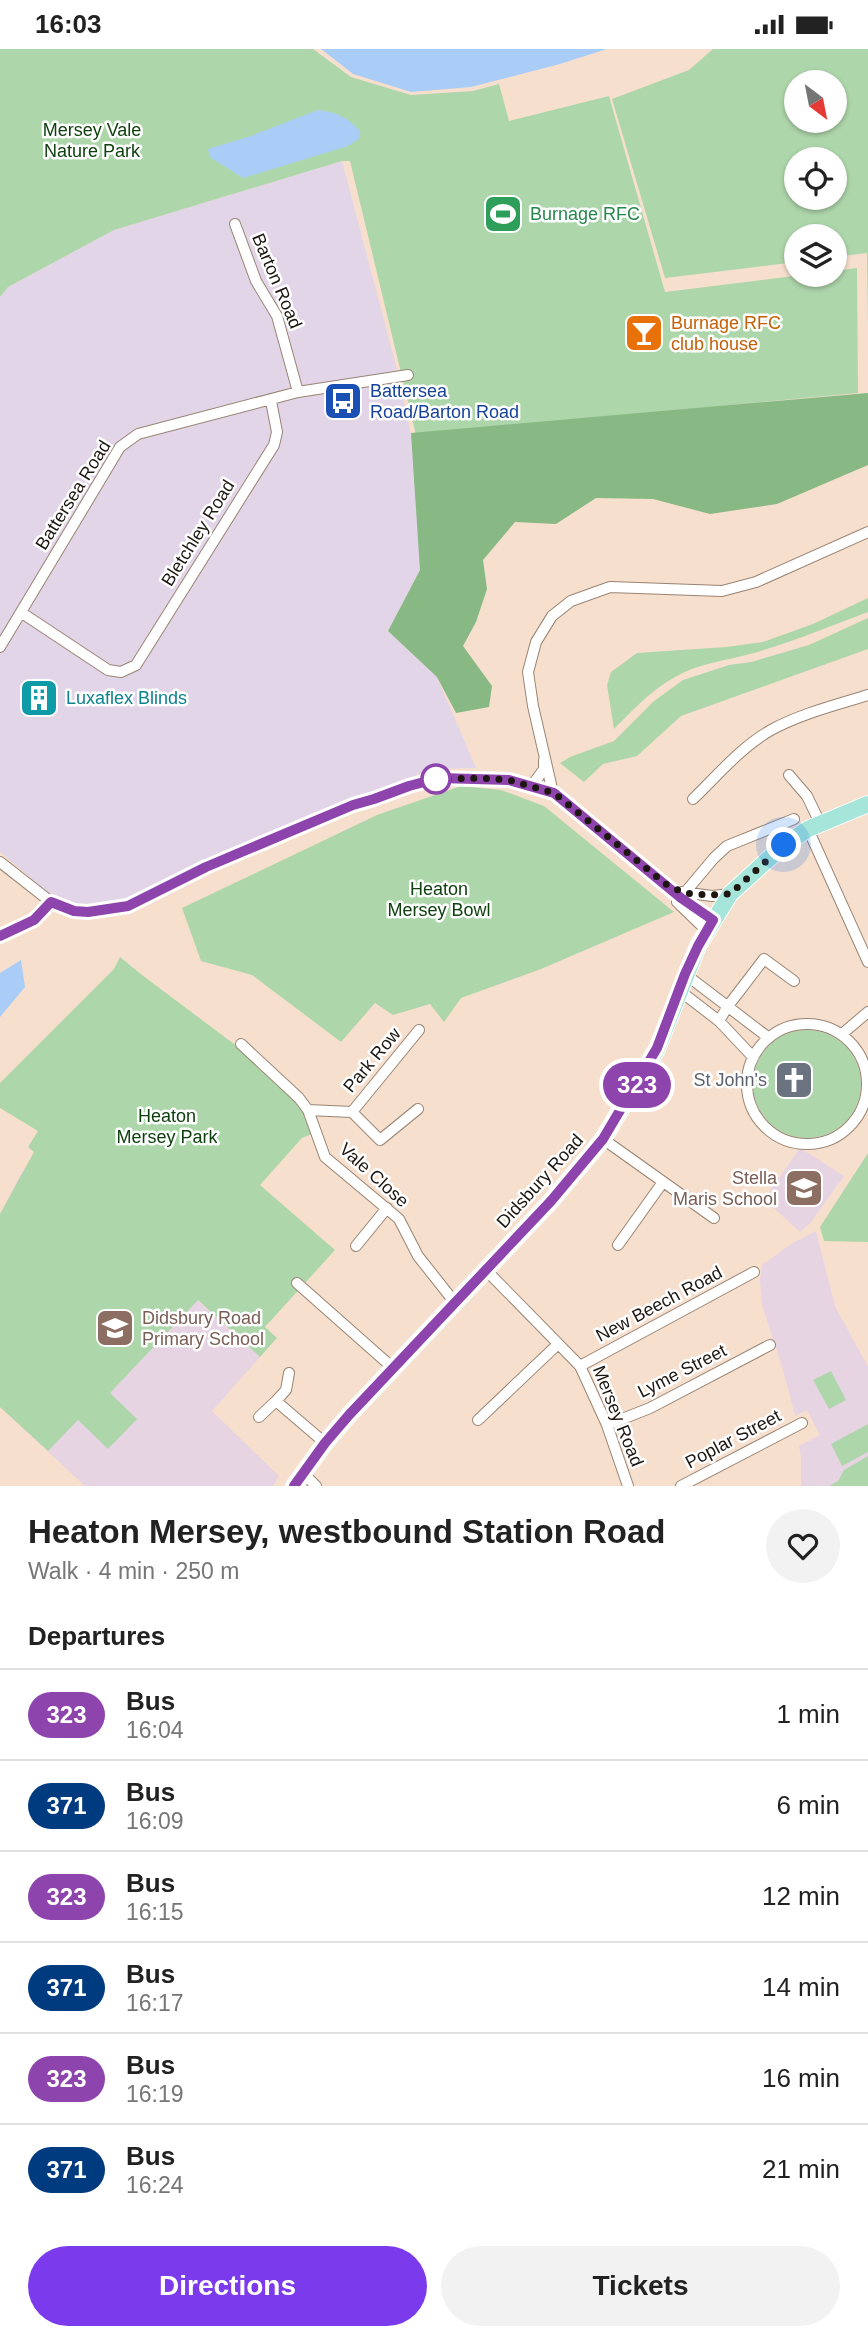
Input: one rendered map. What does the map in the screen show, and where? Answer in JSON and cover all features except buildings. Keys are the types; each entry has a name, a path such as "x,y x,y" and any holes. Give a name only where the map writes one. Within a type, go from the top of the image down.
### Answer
{"main road":[{"name":"Didsbury Road","path":"298,1479 325,1443 554,1197 603,1139 657,1048 685,974 730,894 784,845 814,826 868,804"}],"street":[{"name":"Barton Road","path":"235,224 256,281 277,316 298,392"},
{"path":"298,392 408,375"},
{"name":"Battersea Road","path":"0,647 120,447 138,434 298,392"},
{"name":"Bletchley Road","path":"22,613 108,670 121,672 136,665 274,445 277,432 271,401"},
{"path":"554,793 528,672 536,642 552,616 571,601 610,587 722,591 756,582 868,533"},
{"path":"693,799 748,747 770,731 796,719 868,695"},
{"path":"531,786 544,769 545,754"},
{"path":"789,775 807,796 814,826 868,962"},
{"path":"0,862 51,902 63,908 81,912 106,911 128,906 251,847 353,805 439,778 481,778 509,780 554,793 681,897 730,894"},
{"path":"681,897 727,846 794,819"},
{"path":"651,873 681,897 710,926"},
{"path":"0,936 34,920 51,902"},
{"path":"719,1021 764,959 794,981"},
{"path":"685,974 769,1038"},
{"path":"680,991 719,1021 753,1057"},
{"path":"842,1034 868,1012"},
{"path":"805,1024 824,1026 842,1034 856,1049 865,1067 868,1086 864,1106 854,1123 839,1136 821,1143 801,1145 782,1140 766,1129 754,1114 747,1095 747,1076 753,1057 769,1038 786,1028 805,1024"},
{"name":"Park Row","path":"352,1112 419,1030"},
{"name":"Vale Close","path":"241,1044 299,1098 308,1110 325,1157 399,1219 418,1256 456,1304"},
{"path":"308,1110 352,1112 380,1140 418,1109"},
{"path":"603,1139 714,1218"},
{"path":"618,1245 663,1182"},
{"path":"356,1246 387,1208"},
{"name":"Mersey Road","path":"486,1270 580,1366 607,1425 628,1486"},
{"name":"New Beech Road","path":"580,1366 754,1272"},
{"path":"297,1283 393,1368"},
{"path":"478,1420 558,1345"},
{"name":"Lyme Street","path":"607,1425 650,1408 770,1345"},
{"path":"259,1417 286,1390 289,1373"},
{"path":"276,1401 325,1443"},
{"name":"Poplar Street","path":"681,1486 802,1423"},
{"path":"298,1479 316,1486"}],"shaded area":[{"path":"342,161 395,362 421,480 420,570 388,631 437,677 476,768 431,769 215,861 137,904 76,910 58,901 0,852 0,297 8,287 114,230"},
{"name":"Stella Maris School","path":"800,1148 844,1176 812,1221 800,1232 764,1199"},
{"name":"Didsbury Road Primary School","path":"41,1157 260,1357 212,1411 279,1476 273,1486 85,1486 0,1407 0,1214 22,1172"},
{"path":"816,1231 835,1306 868,1367 868,1486 801,1486 799,1446 820,1435 807,1410 795,1416 762,1305 762,1265 791,1244"}],"green space":[{"name":"Burnage RFC","path":"0,49 313,49 351,77 411,95 473,91 499,84 509,121 609,96 665,292 784,277 784,287 847,287 847,269 857,268 858,393 416,435 350,161 342,161 114,230 8,287 0,297"},
{"path":"713,49 868,49 868,326 867,253 847,256 847,224 784,224 784,263 665,278 612,99 689,70"},
{"path":"868,393 868,465 777,504 710,514 653,499 596,498 556,524 515,522 483,560 487,589 476,622 463,646 492,686 489,707 456,713 437,677 388,631 420,570 411,433"},
{"path":"868,598 868,612 777,646 683,673 650,694 614,729 607,685 611,672 637,653 763,642 813,624"},
{"path":"868,618 868,649 681,716 637,756 603,764 584,782 560,763 614,741 654,701 683,680 729,665 751,662 809,645"},
{"name":"Heaton Mersey Bowl","path":"461,786 501,790 544,806 674,912 541,969 461,998 444,1022 430,1004 393,1015 375,1003 341,1042 252,975 201,961 182,908 377,815"},
{"name":"Heaton Mersey Park","path":"120,957 238,1047 297,1100 314,1133 302,1138 260,1185 335,1250 265,1327 277,1338 260,1357 198,1300 110,1393 137,1419 108,1449 78,1420 48,1451 0,1407 0,1214 34,1152 28,1147 38,1131 0,1108 0,1083 114,969"},
{"path":"807,1030 828,1034 845,1046 857,1063 861,1084 857,1105 845,1122 828,1134 807,1138 786,1134 769,1122 757,1105 753,1084 757,1063 769,1046 786,1034"},
{"path":"868,1153 868,1242 824,1241 820,1227"},
{"path":"831,1371 846,1400 829,1409 813,1380"},
{"path":"868,1424 868,1452 842,1466 831,1444"},
{"path":"868,1456 868,1486 829,1486 838,1481 844,1470"}],"water":[{"path":"321,49 607,49 471,87 411,92 353,74"},
{"path":"318,110 346,118 359,130 360,138 348,146 243,178 210,157 208,149 251,136"},
{"path":"21,960 25,987 0,1017 0,973"}],"bus line":[{"name":"323","path":"0,936 34,920 51,902 74,911 88,912 128,906 206,867 353,805 439,778 509,780 554,793 681,898 713,920 685,974 657,1048 603,1139 551,1201 349,1415 302,1472 294,1486"}],"place":[{"name":"Burnage RFC","path":"503,214"},
{"name":"Burnage RFC club house","path":"644,333"},
{"name":"Battersea Road/Barton Road","path":"343,401"},
{"name":"Luxaflex Blinds","path":"39,698"},
{"name":"St John's","path":"794,1080"},
{"name":"Stella Maris School","path":"804,1188"},
{"name":"Didsbury Road Primary School","path":"115,1328"}],"route":[{"path":"436,779 509,780 554,793 667,885 685,893 712,896 730,894 784,845"}],"park label":[{"name":"Mersey Vale Nature Park","path":"92,140"}]}
